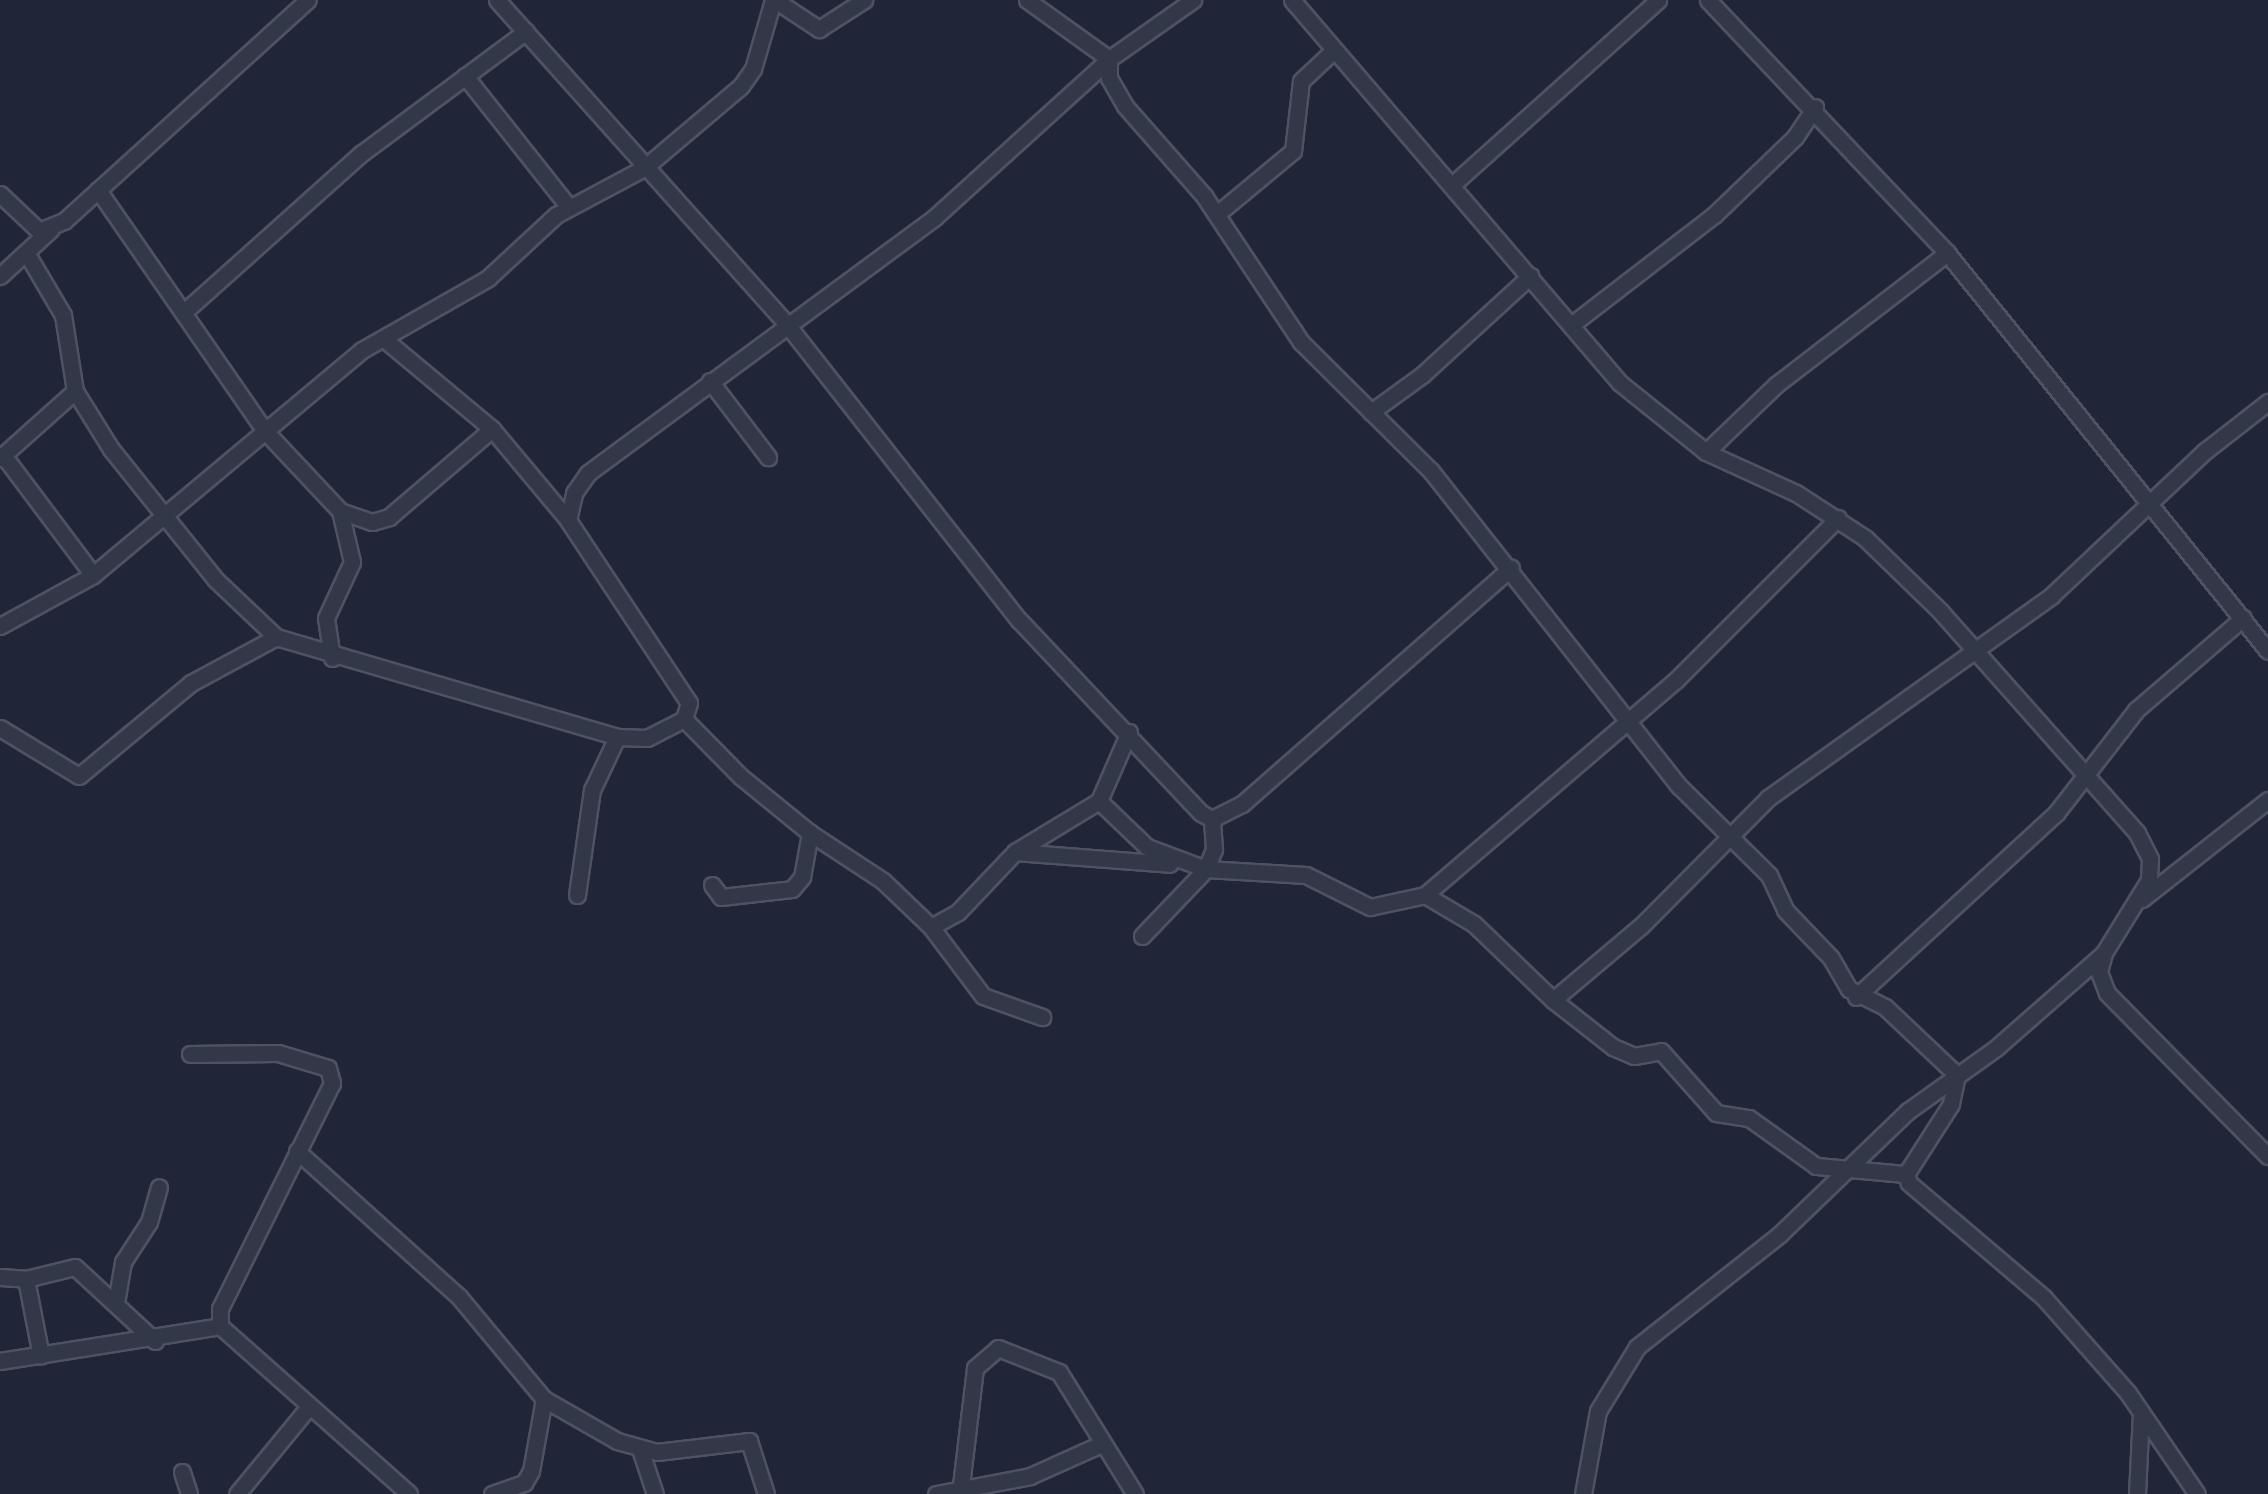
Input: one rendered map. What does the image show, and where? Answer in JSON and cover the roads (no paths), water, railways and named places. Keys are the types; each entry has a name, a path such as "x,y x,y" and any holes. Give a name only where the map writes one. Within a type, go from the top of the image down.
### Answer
{"street":[{"path":"3,270 27,254 51,228 308,0"},
{"path":"497,0 785,322 1018,620 1129,732 1191,804 1212,818"},
{"path":"0,626 93,576 384,338 488,278 569,207 644,168 741,86 753,69 774,0 819,29 864,0"},
{"path":"1028,0 1109,59"},
{"path":"568,520 574,492 588,472 785,322 935,217 1109,59 1192,0"},
{"path":"1292,0 1620,383 1706,452 1838,518 1916,586 2145,846 2150,870 2142,899"},
{"path":"1452,184 1658,0"},
{"path":"1708,0 1816,107 1948,253 2152,500 2268,650"},
{"path":"184,312 362,153 526,32"},
{"path":"1216,214 1293,152 1300,81 1334,50"},
{"path":"1109,59 1109,78 1125,106 1216,214 1300,342 1402,438 1511,568 1679,786 1734,837 1856,997 1886,1008 1957,1075"},
{"path":"465,76 569,207"},
{"path":"1571,325 1714,215 1795,136 1816,107"},
{"path":"98,190 266,431 340,511 372,522 389,517 492,429"},
{"path":"0,194 26,223 39,231 51,228"},
{"path":"1706,452 1777,384 1948,253"},
{"path":"27,254 62,315 75,390 166,517 228,592 276,637 332,658 617,736 647,738 684,719"},
{"path":"1371,412 1436,364 1530,276"},
{"path":"384,338 492,429 568,520 686,690 684,719"},
{"path":"710,381 768,457"},
{"path":"75,390 1,457 93,576"},
{"path":"1553,1000 1734,837 1783,786 1976,654 2088,565 2152,500 2268,402"},
{"path":"332,658 326,618 352,562 340,511"},
{"path":"1015,852 1306,875 1376,908 1425,895 1630,720 1838,518"},
{"path":"1212,818 1242,804 1511,568"},
{"path":"1856,997 2028,840 2085,778 2136,710 2242,618"},
{"path":"0,728 79,776 191,684 276,637"},
{"path":"684,719 810,833 884,882 931,927 983,996 1042,1017"},
{"path":"931,927 958,912 1015,852 1099,800 1129,732"},
{"path":"577,895 592,790 617,736"},
{"path":"1099,800 1147,847 1171,862 1184,898"},
{"path":"1583,1494 1598,1412 1637,1348 1780,1234 1861,1157 2104,953 2142,899 2268,800"},
{"path":"1142,936 1184,898 1206,869 1214,849 1212,818"},
{"path":"712,885 722,897 792,889 802,878 810,833"},
{"path":"1425,895 1474,924 1553,1000 1625,1054 1661,1052 1716,1113 1748,1118 1806,1162 1845,1173 1906,1174"},
{"path":"2104,953 2099,972 2124,1014 2268,1156"},
{"path":"190,1054 278,1053 321,1062 332,1083 220,1308 220,1326 409,1494"},
{"path":"1906,1174 1950,1104 1957,1075"},
{"path":"297,1151 460,1298 544,1399 640,1449 693,1450 748,1441 766,1494"},
{"path":"1861,1157 1882,1174"},
{"path":"1906,1174 1932,1206 2044,1298 2141,1412 2196,1494"},
{"path":"116,1303 123,1262 149,1222 160,1187"},
{"path":"0,1277 26,1279 74,1267 154,1341"},
{"path":"26,1279 41,1356"},
{"path":"0,1361 154,1341 220,1326"},
{"path":"959,1490 975,1368 985,1352 998,1348 1059,1372 1134,1494"},
{"path":"492,1494 514,1492 531,1471 544,1399"},
{"path":"237,1494 308,1408"},
{"path":"2137,1494 2141,1412"},
{"path":"936,1494 1030,1476 1100,1444"},
{"path":"640,1449 655,1494"},
{"path":"182,1472 189,1494"}]}
